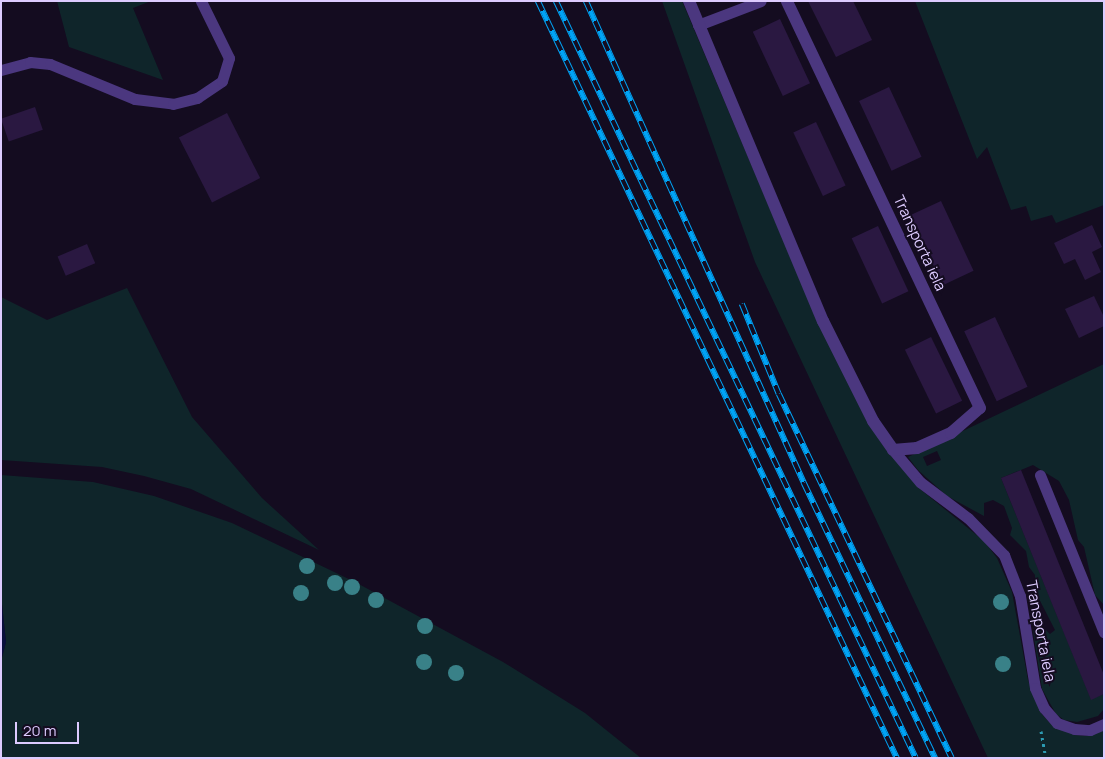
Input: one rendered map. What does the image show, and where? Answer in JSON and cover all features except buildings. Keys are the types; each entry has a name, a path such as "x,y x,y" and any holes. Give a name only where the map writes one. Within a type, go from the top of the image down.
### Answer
{"street":[{"name":"Transporta iela","path":"689,1 823,321 874,421 893,450 917,448 937,441 980,408 787,1"}],"lane":[{"path":"1,70 30,62 50,64 144,102 173,104 198,98 222,81 229,58 201,1"},
{"path":"698,25 761,1"},
{"name":"Transporta iela","path":"893,450 920,482 968,518 1004,555 1020,596 1035,688 1044,708 1057,723 1074,729 1090,730 1104,724"},
{"path":"1040,475 1104,633"}],"green space":[{"path":"57,1 151,1 133,8 163,80 69,47"},
{"path":"662,1 682,1 816,318 882,444 920,489 984,541 997,558 1012,592 1028,680 1041,713 1049,722 1074,735 1087,736 1104,730 1104,758 988,758 755,262"},
{"path":"915,1 1104,1 1104,205 1056,223 1052,215 1031,221 1026,206 1011,210 987,147 977,159"},
{"path":"127,288 192,417 262,498 319,550 191,489 102,467 1,460 1,297 47,320"},
{"path":"1104,364 1104,605 1095,595 1084,547 1078,540 1069,500 1059,481 1033,465 1001,478 1091,699 1104,694 1104,709 1098,716 1077,722 1064,720 1056,714 1042,689 1033,631 1039,623 1050,634 1055,630 1035,591 1035,575 1029,567 1026,551 1010,535 1012,528 1004,506 993,500 984,503 984,516 947,496 918,470 908,457","holes":["937,451 941,460 927,466 923,457"]},
{"path":"1,475 93,482 154,496 232,523 355,582 503,662 585,713 641,758 1,758 1,661 6,642 1,595"}],"shaded area":[{"path":"1,595 6,642 1,661"}],"railway":[{"path":"538,1 897,758"},
{"path":"556,1 916,758"},
{"path":"586,1 804,483 935,758"},
{"path":"742,304 779,394 952,758"}]}
